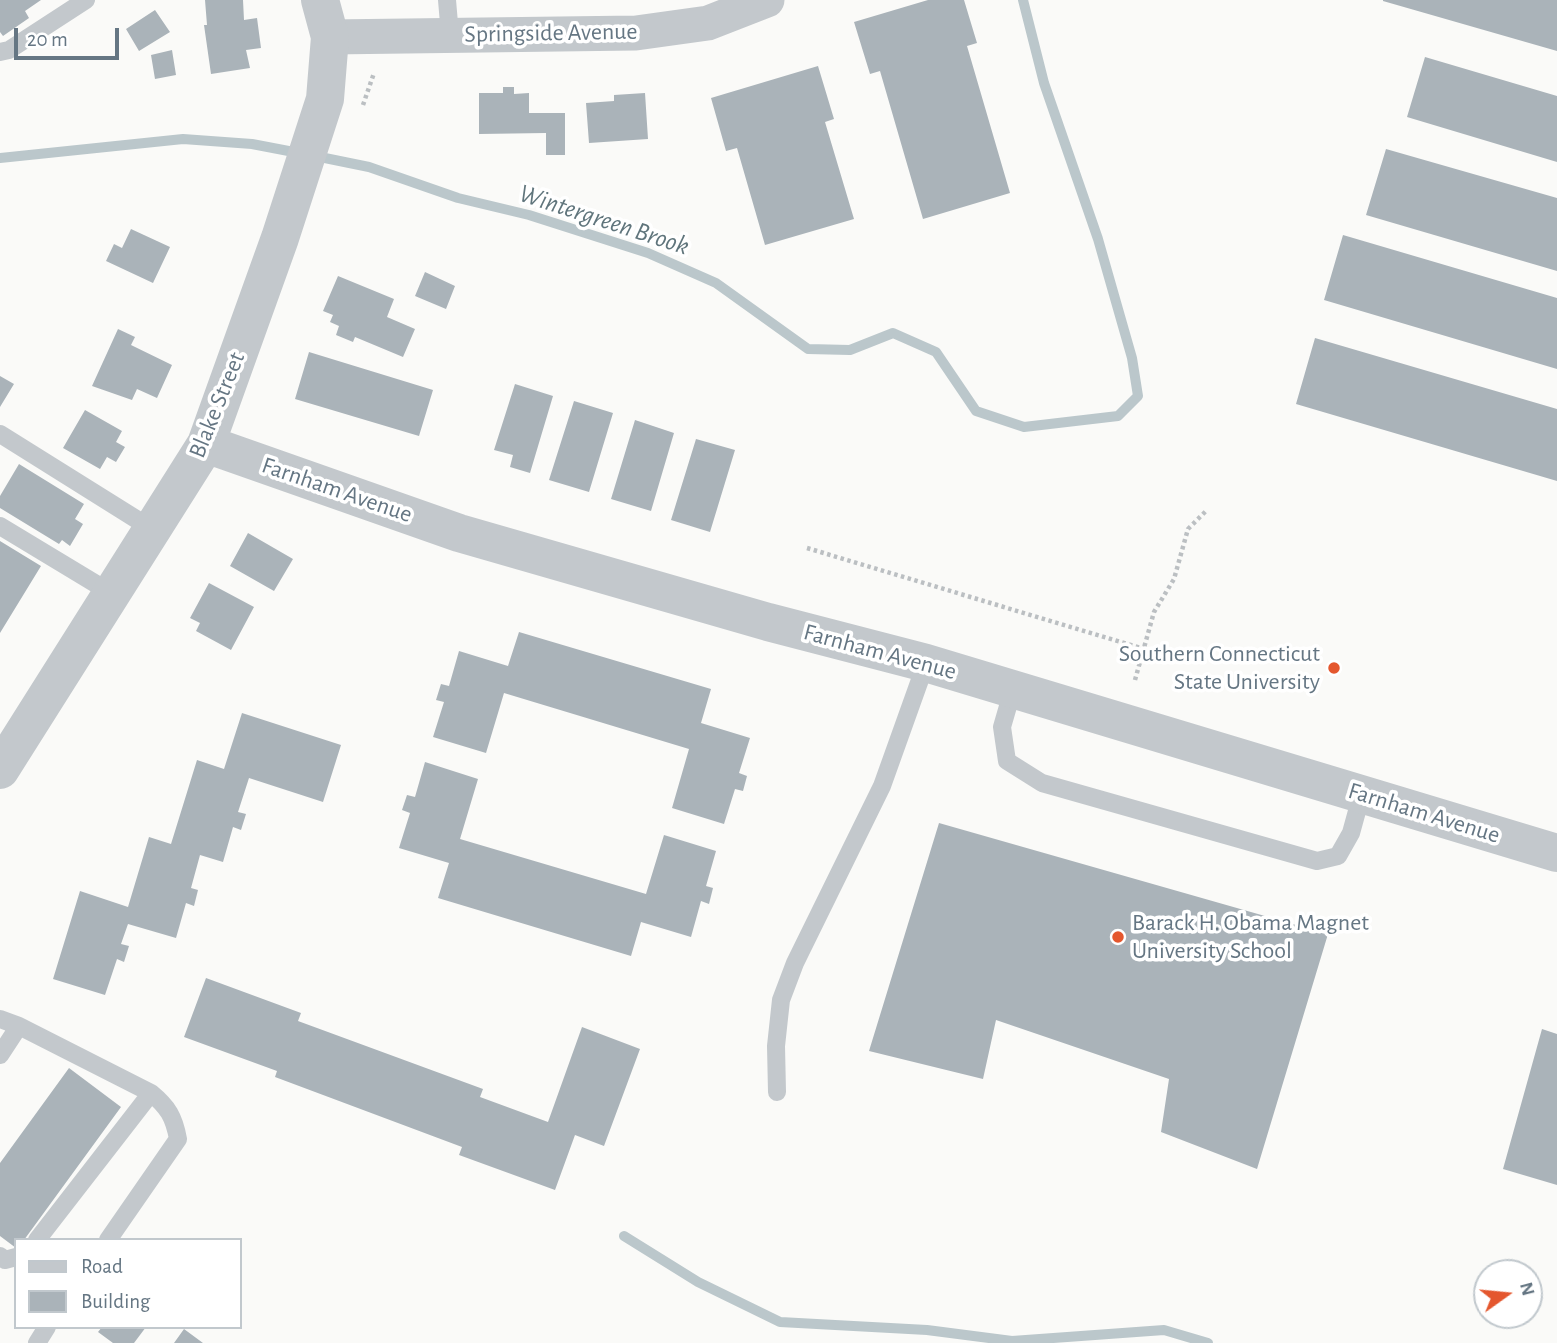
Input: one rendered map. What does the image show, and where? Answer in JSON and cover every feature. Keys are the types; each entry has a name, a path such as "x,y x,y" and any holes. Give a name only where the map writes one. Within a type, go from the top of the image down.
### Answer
{"street":[{"name":"Blake Street","path":"0,770 206,444 321,115 325,99 330,37 320,0"},
{"name":"Springside Avenue","path":"330,37 636,33 708,23 767,0"},
{"name":"Farnham Avenue","path":"206,444 459,533 768,622 926,663 1557,853"}],"lane":[{"path":"0,52 9,50 86,0"},
{"path":"447,0 450,35"},
{"path":"0,434 152,529"},
{"path":"0,527 111,593"},
{"path":"777,1092 776,1046 781,1000 795,963 882,786 926,663"},
{"path":"1013,689 1002,727 1007,761 1042,783 1317,861 1338,856 1351,833 1362,793"},
{"path":"0,1019 151,1093 165,1104 174,1118 178,1139 109,1238"},
{"path":"0,1055 19,1026"},
{"path":"39,1238 151,1093"}],"path":[{"path":"362,110 374,73"},
{"path":"1135,680 1154,612 1174,579 1188,529 1207,510"},
{"path":"807,548 1144,649"}],"building":[{"path":"0,0 41,0 25,11 29,18 3,36 0,32"},
{"path":"205,0 243,0 244,20 257,18 261,48 246,50 250,68 211,74 204,25 207,25"},
{"path":"928,0 964,0 977,43 967,46 1010,193 923,219 880,71 870,74 854,22"},
{"path":"1557,0 1557,51 1383,1"},
{"path":"155,10 170,32 139,51 126,29"},
{"path":"172,50 176,75 155,79 151,55"},
{"path":"1425,57 1557,96 1557,162 1407,117"},
{"path":"818,66 834,119 825,122 854,219 765,245 737,148 726,151 711,98"},
{"path":"503,87 514,87 514,94 529,93 529,113 565,113 565,155 546,155 546,133 479,134 479,93 503,93"},
{"path":"645,93 648,139 589,143 586,103 614,101 614,95"},
{"path":"1386,149 1557,198 1557,271 1366,215"},
{"path":"131,229 170,247 153,283 106,261 114,244 122,248"},
{"path":"1343,235 1557,298 1557,369 1324,300"},
{"path":"425,272 455,286 446,309 415,296"},
{"path":"338,276 394,299 387,317 415,329 403,357 355,337 353,342 336,335 339,326 330,322 333,315 323,311"},
{"path":"118,329 135,337 131,345 172,365 157,398 137,389 132,400 92,386"},
{"path":"1315,338 1557,409 1557,481 1296,404"},
{"path":"309,352 433,390 419,436 295,399"},
{"path":"0,376 14,384 0,407"},
{"path":"515,384 553,396 530,473 510,467 513,455 494,450"},
{"path":"574,401 613,413 589,492 549,480"},
{"path":"85,410 122,431 116,442 125,447 116,462 107,457 100,469 63,448"},
{"path":"635,420 674,433 651,511 611,499"},
{"path":"696,439 735,450 710,532 671,520"},
{"path":"19,464 84,504 75,519 83,524 70,546 62,540 59,544 0,508 0,496"},
{"path":"248,533 293,559 274,591 230,566"},
{"path":"0,541 41,566 0,633"},
{"path":"209,583 254,607 231,650 196,631 200,623 190,618"},
{"path":"519,632 711,689 701,723 750,738 739,773 747,776 743,791 735,789 724,824 672,808 689,749 504,693 486,753 433,737 444,702 436,700 441,684 449,686 459,651 508,666"},
{"path":"242,713 341,745 323,802 249,778 238,812 246,814 241,830 233,827 223,862 200,855 191,888 198,890 194,906 186,903 176,938 128,924 121,944 129,946 124,962 117,959 105,995 53,979 80,891 128,907 149,837 171,844 197,760 224,769"},
{"path":"425,762 478,779 460,839 646,894 664,835 716,851 706,886 713,888 709,904 701,901 691,937 641,922 631,956 438,898 449,863 399,848 410,813 402,810 407,795 415,797"},
{"path":"939,823 1328,934 1257,1169 1161,1132 1169,1079 996,1020 983,1079 869,1051"},
{"path":"206,978 301,1013 298,1021 483,1089 480,1097 548,1122 582,1027 640,1049 604,1146 575,1135 555,1190 459,1155 462,1147 275,1077 277,1071 184,1037"},
{"path":"1542,1029 1557,1034 1557,1185 1503,1169"},
{"path":"69,1068 121,1107 25,1238 14,1238 14,1246 0,1236 0,1163"},
{"path":"100,1329 144,1329 134,1343 113,1343 98,1332"},
{"path":"184,1329 203,1343 174,1343"}],"waterway":[{"name":"Wintergreen Brook","path":"315,156 369,167 458,198 529,215 648,253 716,283 808,349 850,350 893,333 936,352 976,411 1024,427 1118,416 1138,396 1132,358 1098,239 1044,83 1023,0"},
{"name":"Wintergreen Brook","path":"0,158 183,139 252,144 299,153"},
{"path":"624,1236 698,1282 780,1322 927,1330 1012,1341 1164,1330 1208,1343"}],"place":[{"name":"Southern Connecticut State University","path":"1334,668"},
{"name":"Barack H. Obama Magnet University School","path":"1118,937"}]}
